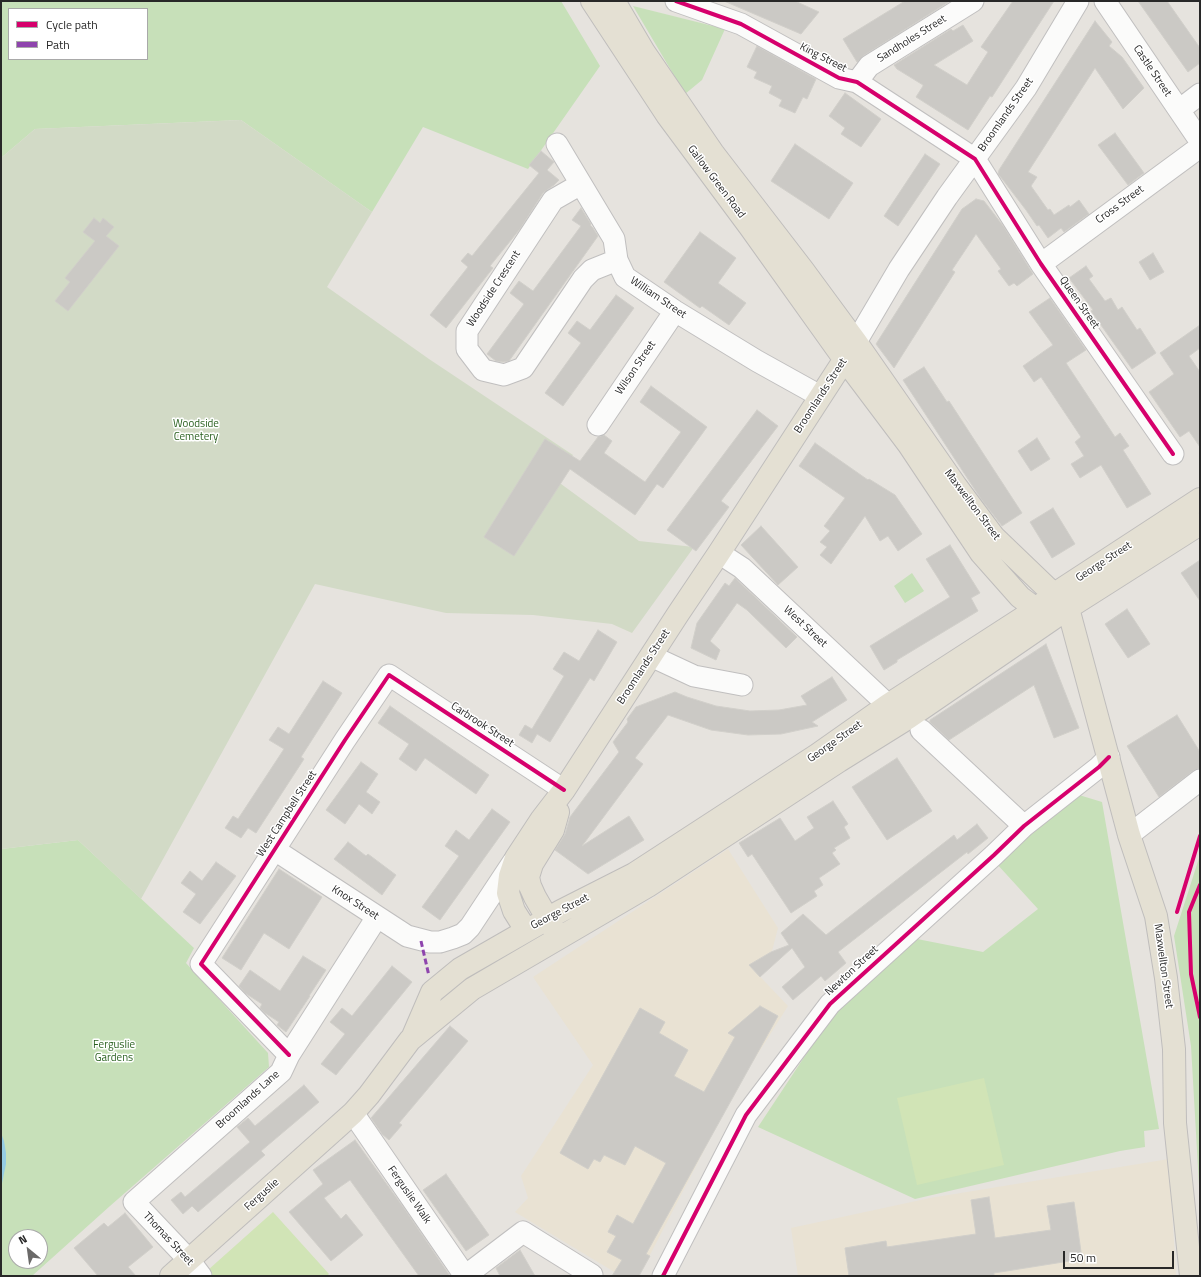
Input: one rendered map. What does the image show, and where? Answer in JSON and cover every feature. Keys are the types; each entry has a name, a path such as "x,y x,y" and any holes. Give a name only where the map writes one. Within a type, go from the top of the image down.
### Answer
{"main road":[{"name":"Gallow Green Road","path":"592,1 667,115 750,227 845,360"},
{"name":"Gallow Green Road","path":"614,1 644,52 713,153 799,264 856,342"},
{"name":"Broomlands Street","path":"526,930 514,911 508,893 510,876 516,858 564,790 856,342"},
{"name":"Maxwellton Street","path":"856,342 956,486 994,537 1052,608 1083,665 1129,835 1156,916 1166,978 1174,1049 1175,1123 1191,1276"},
{"name":"Maxwellton Street","path":"845,360 909,445 981,553 1020,597 1052,608"},
{"name":"George Street","path":"410,1040 466,993 483,982 648,886 839,761 908,718 1052,608 1200,500"},
{"name":"George Street","path":"410,1040 432,992 460,969 547,918 634,874 817,755 888,705 1052,608 1200,524"},
{"name":"Broomlands Street","path":"547,918 533,891 528,877 532,864 553,830 564,790"},
{"path":"547,918 559,938"},
{"path":"526,930 559,938"},
{"path":"353,1114 369,1096 410,1040"},
{"name":"Ferguslie","path":"171,1276 195,1268 353,1114"}],"street":[{"name":"King Street","path":"676,1 709,6 840,78 857,82 975,159"},
{"name":"Sandholes Street","path":"857,82 869,66 973,1"},
{"name":"Broomlands Street","path":"856,342 899,269 947,198 1026,88 1078,1"},
{"name":"Castle Street","path":"1105,1 1200,141"},
{"path":"1179,110 1200,94"},
{"name":"William Street","path":"557,144 614,238 617,260 626,277 675,311 757,361 820,396"},
{"name":"Cross Street","path":"1041,264 1200,147"},
{"name":"Queen Street","path":"975,159 1041,264 1173,454"},
{"name":"Woodside Crescent","path":"581,184 553,200 467,331 468,349 483,370 504,375 523,368 583,279 592,270 617,260"},
{"name":"Wilson Street","path":"598,425 675,311"},
{"name":"West Street","path":"719,553 742,568 888,705"},
{"path":"651,656 694,676 742,685"},
{"name":"Carbrook Street","path":"389,675 564,790"},
{"name":"West Campbell Street","path":"289,1055 201,964 345,740 389,675"},
{"path":"921,730 1024,826"},
{"name":"Newton Street","path":"663,1276 746,1115 830,1004 1024,826 1099,767 1109,757"},
{"path":"1129,835 1200,780"},
{"name":"Knox Street","path":"275,850 407,936 430,942 440,942"},
{"name":"Broomlands Street","path":"440,942 462,934 470,927 516,858"},
{"name":"Broomlands Lane","path":"134,1202 280,1072 289,1055 377,917"},
{"name":"Ferguslie Walk","path":"353,1114 465,1276"},
{"name":"Thomas Street","path":"134,1202 195,1268"},
{"path":"465,1276 523,1232 592,1275 591,1276"}],"shaded area":[{"path":"728,849 778,928 772,951 750,966 788,1006 737,1087 639,1276 621,1276 515,1212 528,1198 521,1176 593,1065 533,977"},
{"path":"1169,1159 1176,1276 798,1276 791,1228 930,1198"}],"green space":[{"path":"1,1 561,1 600,66 528,169 423,127 372,212 241,120 35,129 1,158"},
{"path":"633,6 725,29 702,80 685,94"},
{"name":"Woodside Cemetery","path":"241,120 372,212 327,287 429,359 573,455 557,481 639,541 694,547 632,633 612,624 533,615 446,613 315,584 141,899 78,840 1,849 1,158 35,129"},
{"path":"912,573 924,591 905,603 894,586"},
{"path":"1079,795 1102,802 1159,1129 1144,1131 1145,1147 1120,1151 915,1199 758,1127 830,1018 907,937 983,952 1038,909 996,863"},
{"name":"Ferguslie Gardens","path":"78,840 194,948 186,963 268,1053 269,1067 48,1262 48,1229 8,1229 8,1269 40,1269 32,1276 1,1276 1,849"},
{"path":"1200,855 1200,1203 1191,1046 1174,936"},
{"path":"984,1078 1004,1165 917,1185 897,1098"},
{"path":"273,1212 329,1274 327,1276 213,1276 208,1270"}],"water":[{"path":"1,1133 6,1153 6,1164 1,1188"}],"building":[{"path":"724,1 795,1 819,12 801,34"},
{"path":"905,1 950,1 863,56 857,62 843,39"},
{"path":"1013,1 1054,1 992,97 990,96 968,130 916,97 923,85 897,69 894,65 951,29 953,31 963,25 973,41 934,65 967,85 988,52 981,47"},
{"path":"1138,1 1167,1 1200,48 1200,63 1188,72"},
{"path":"1095,21 1112,42 1109,46 1122,57 1144,88 1123,109 1095,68 1028,172 1037,177 1031,186 1048,210 1050,209 1054,215 1069,205 1070,207 1079,200 1089,214 1064,232 1061,228 1048,238 1039,225 1037,226 998,174 999,170"},
{"path":"757,46 816,79 807,99 803,97 795,113 779,106 782,100 769,93 772,86 754,78 757,72 747,67"},
{"path":"845,93 881,119 861,147 841,134 845,128 829,116"},
{"path":"1115,133 1144,173 1128,185 1098,145"},
{"path":"795,144 853,183 829,219 771,181"},
{"path":"541,151 554,162 547,170 559,180 543,193 520,229 490,266 493,268 446,328 430,315 468,267 461,261 468,253 472,256 539,173 529,165"},
{"path":"925,154 940,164 898,226 884,216"},
{"path":"976,199 984,201 1004,227 1033,274 1017,286 1014,283 1009,286 998,271 1001,269 976,234 952,270 955,272 894,368 876,344 962,209"},
{"path":"581,208 598,236 509,361 496,361 487,354 524,304 510,293 519,281 533,291 581,226 572,220"},
{"path":"94,218 100,223 103,218 114,227 106,236 119,246 68,311 55,301 70,282 65,278 95,241 83,232"},
{"path":"700,232 736,258 718,283 746,303 729,325 702,306 700,308 664,282"},
{"path":"1153,253 1164,272 1150,280 1139,262"},
{"path":"1086,266 1093,276 1089,279 1105,301 1111,298 1118,310 1122,307 1137,330 1140,328 1156,353 1132,369 1091,311 1093,310 1069,278"},
{"path":"616,295 634,308 563,406 545,393 581,343 568,333 577,321 590,330"},
{"path":"1050,298 1086,350 1066,363 1115,437 1120,433 1129,446 1123,450 1151,494 1127,508 1101,465 1080,478 1071,464 1084,456 1075,442 1081,437 1041,377 1034,382 1023,366 1053,345 1029,312"},
{"path":"1200,325 1200,348 1189,356 1200,372 1200,447 1189,431 1180,437 1149,392 1174,374 1160,353"},
{"path":"924,367 947,402 949,401 1022,513 1002,526 981,499 903,380"},
{"path":"651,386 707,427 663,488 657,484 635,515 570,469 514,556 484,537 545,439 580,461 598,437 604,435 612,441 604,453 645,482 681,432 640,402"},
{"path":"757,410 778,426 721,501 729,507 696,551 667,530"},
{"path":"1037,438 1050,459 1031,471 1018,451"},
{"path":"815,443 868,480 869,479 895,495 922,534 898,551 888,536 880,541 865,516 831,564 820,555 827,547 820,542 830,531 824,526 845,498 799,466"},
{"path":"1053,508 1075,544 1052,558 1030,522"},
{"path":"761,526 798,567 778,585 741,545"},
{"path":"950,545 980,593 971,598 978,611 897,660 897,662 884,670 870,646 950,597 926,559"},
{"path":"1200,560 1200,601 1181,573"},
{"path":"735,578 797,637 786,648 747,610 737,603 710,641 720,650 716,660 691,648 697,623 725,583 729,586"},
{"path":"1127,609 1150,644 1128,658 1105,624"},
{"path":"598,630 617,642 594,681 590,678 550,742 537,734 532,743 519,735 525,725 532,729 564,676 553,669 564,652 579,661"},
{"path":"1046,644 1079,728 1054,738 1034,685 949,740 930,722 930,720"},
{"path":"832,677 847,700 812,722 818,726 781,734 748,735 711,730 668,715 635,758 643,764 582,846 629,816 644,840 588,874 555,850 565,834 570,817 619,752 613,742 628,722 627,719 636,707 675,692 716,706 750,711 779,710 807,705 801,696"},
{"path":"323,681 342,693 301,757 304,759 256,833 248,828 241,838 225,828 233,816 238,819 284,749 269,740 278,727 289,734"},
{"path":"390,706 489,775 476,794 425,758 416,771 399,759 409,744 378,723"},
{"path":"1177,715 1200,752 1200,768 1193,771 1159,797 1127,746"},
{"path":"897,758 932,811 887,840 852,787"},
{"path":"361,762 378,774 366,792 380,802 372,814 359,804 345,824 326,810"},
{"path":"833,801 848,824 844,827 850,838 834,848 836,850 832,853 840,864 819,878 823,885 814,891 817,896 791,913 752,854 748,857 739,843 780,818 795,841 814,828 807,817"},
{"path":"492,809 510,822 440,920 422,907 459,856 445,846 456,830 469,840"},
{"path":"977,824 988,838 968,854 967,852 838,952 846,963 825,981 821,976 793,1000 782,987 805,967 792,948 760,977 749,965 771,952 789,945 781,933 803,914 826,935 954,835 957,840"},
{"path":"348,842 366,856 368,854 396,875 382,895 334,859"},
{"path":"216,862 236,876 200,924 183,912 196,894 181,883 190,871 202,881"},
{"path":"279,869 322,897 289,949 264,933 241,970 222,958"},
{"path":"303,956 326,970 286,1032 277,1025 279,1022 260,1008 262,1004 245,993 239,986 250,970 280,991"},
{"path":"392,966 412,982 336,1075 321,1064 345,1034 330,1022 342,1008 352,1016"},
{"path":"760,1006 778,1016 646,1254 650,1256 639,1276 612,1276 622,1260 607,1252 616,1236 608,1232 617,1215 633,1224 666,1163 635,1146 625,1165 604,1155 600,1162 594,1159 588,1169 560,1153 640,1008 665,1022 659,1033 688,1050 674,1076 704,1092 735,1037 728,1033"},
{"path":"450,1026 468,1041 399,1123 402,1125 389,1140 382,1134 371,1118"},
{"path":"304,1085 319,1102 261,1151 265,1155 198,1212 192,1206 183,1214 171,1200 181,1192 185,1197 250,1142 237,1127 248,1118 255,1126"},
{"path":"355,1140 450,1276 419,1276 350,1180 324,1198 341,1219 346,1214 363,1235 331,1261 289,1212 323,1184 313,1170"},
{"path":"446,1174 489,1235 466,1251 423,1190"},
{"path":"989,1197 995,1238 1051,1230 1047,1206 1074,1202 1082,1259 994,1273 994,1276 849,1276 845,1248 886,1241 887,1247 976,1234 971,1200"},
{"path":"125,1213 153,1247 128,1267 136,1276 98,1276 74,1248 104,1223 108,1227"},
{"path":"520,1250 535,1276 500,1276 496,1268"}],"marked path":[{"path":"421,941 429,976"}],"cycle path":[{"path":"676,1 741,24 839,78 857,82 975,159 1041,264 1173,454"},
{"path":"289,1055 201,964 345,740 389,675 564,790"},
{"path":"663,1276 746,1115 830,1004 1024,826 1099,767 1109,757"},
{"path":"1177,912 1200,836"},
{"path":"1200,885 1189,912 1191,974 1200,1017"}]}
